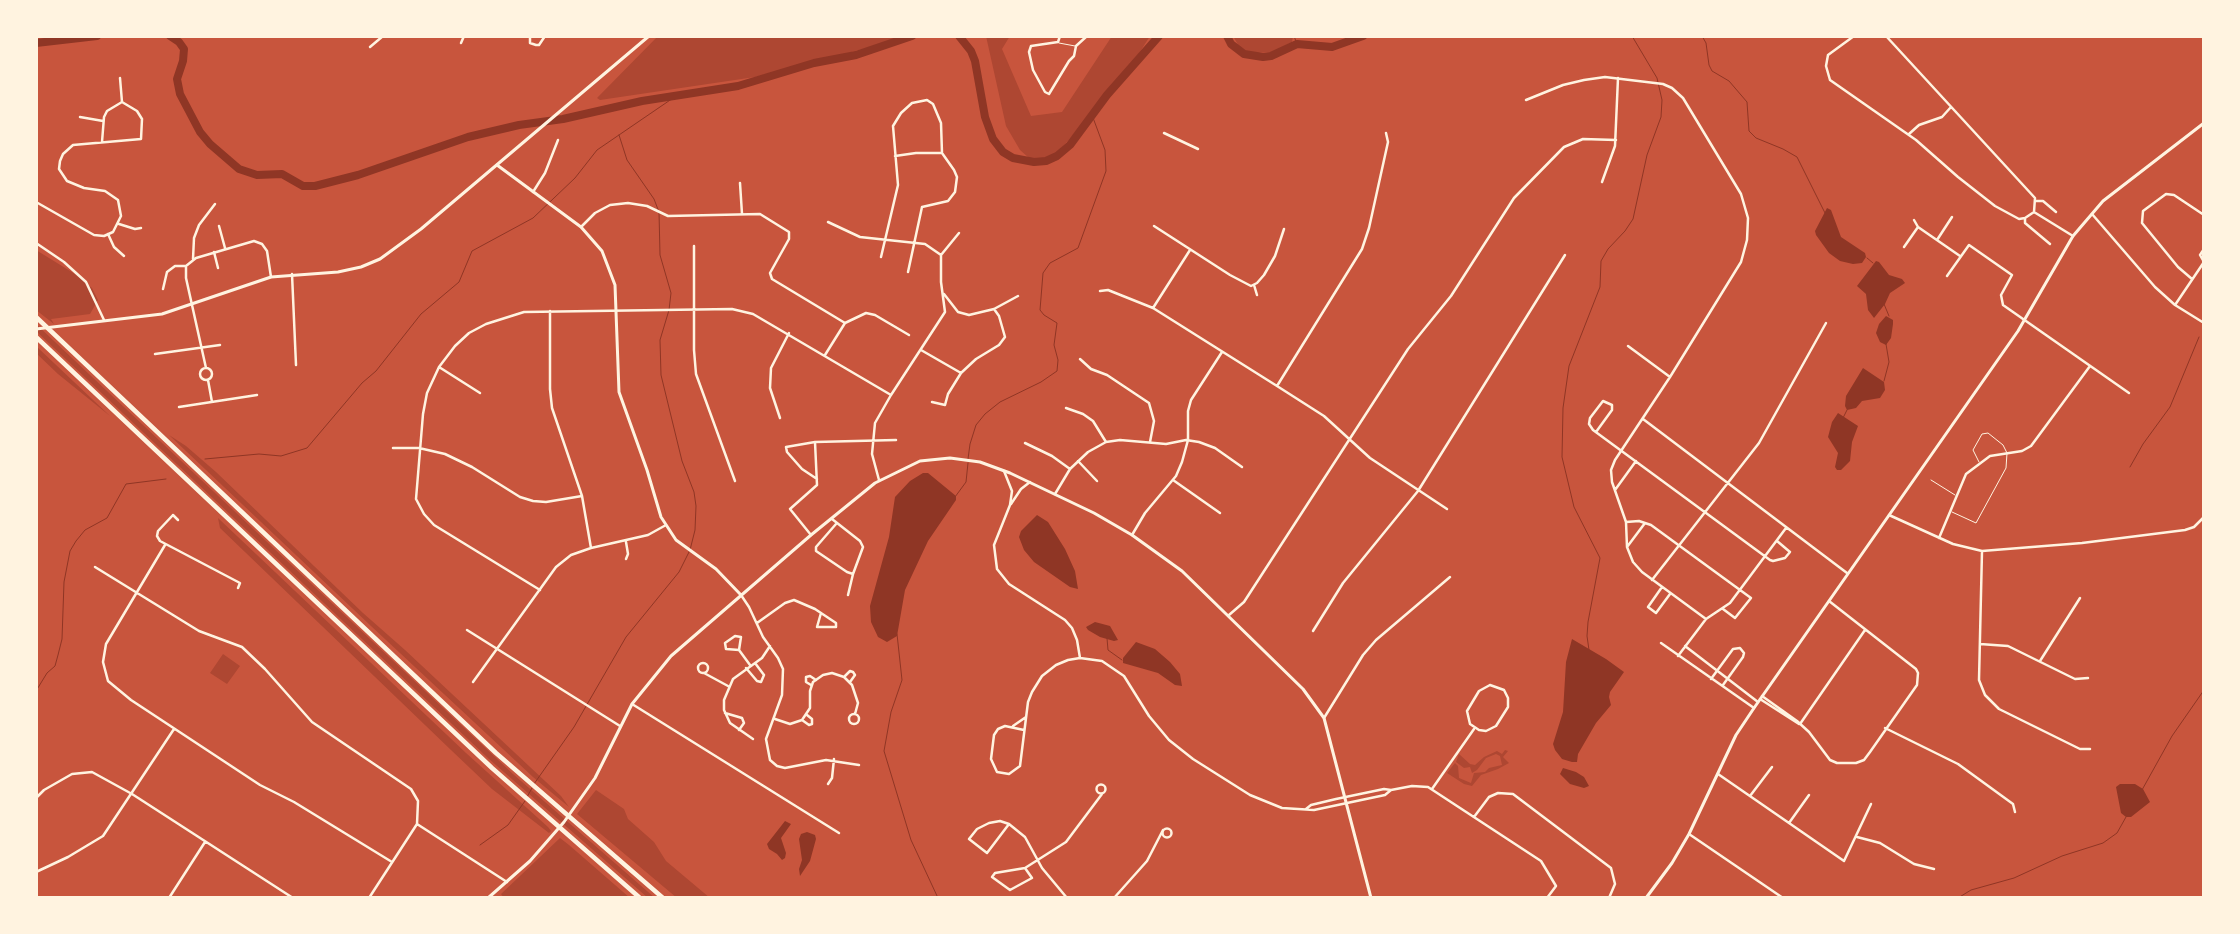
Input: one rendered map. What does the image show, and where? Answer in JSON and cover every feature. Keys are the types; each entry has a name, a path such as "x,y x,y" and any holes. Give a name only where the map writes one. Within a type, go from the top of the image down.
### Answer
{"highway":[{"path":"36,316 496,753 662,898"},
{"path":"36,338 492,768 640,898"}],"street":[{"path":"370,47 383,36"},
{"path":"461,43 464,36"},
{"path":"530,36 530,43 536,46 539,45 545,36"},
{"path":"36,329 162,314 271,277 352,270 380,259 421,229 649,36"},
{"path":"1060,36 1058,42 1032,46 1029,52 1033,70 1045,92 1049,94 1068,60 1074,56 1076,46 1087,36"},
{"path":"1854,36 1828,55 1826,66 1830,80 1909,134 1995,206 2010,215 2025,218 2034,212 2036,201 2028,189 1886,36"},
{"path":"120,78 122,102"},
{"path":"1526,100 1563,84 1584,80 1618,78 1663,84 1672,88 1683,98 1741,194 1748,218 1747,240 1741,262 1611,470 1612,482 1626,522 1627,547 1637,567 1706,619"},
{"path":"1602,182 1616,140 1618,78"},
{"path":"881,257 898,185 892,132 895,121 912,103 927,100 933,104 940,117 942,153 956,173 956,188 948,201 922,207 916,244 908,272"},
{"path":"102,142 103,121 107,111 122,102"},
{"path":"36,202 94,235 108,234 119,224 121,209 118,200 105,191 84,188 67,181 59,169 63,154 74,145 141,139 143,136 142,119 137,111 122,102"},
{"path":"1909,134 1919,126 1942,117 1951,108"},
{"path":"80,117 103,121"},
{"path":"1646,898 1672,863 1689,834 1736,736 1754,708 2026,319 2073,236 2091,213 2204,122"},
{"path":"1164,133 1198,149"},
{"path":"1277,386 1362,249 1369,228 1388,142 1386,133"},
{"path":"1229,615 1244,602 1408,349 1450,296 1500,216 1514,198 1564,147 1572,142 1582,139 1616,140"},
{"path":"532,192 545,173 558,140"},
{"path":"896,156 942,153"},
{"path":"496,165 581,227 594,241 607,260 614,277 617,310 619,392 666,525 685,548 716,569 741,595 781,664 784,677 783,690 775,719 765,743 768,756 772,762 785,768 834,759 859,765"},
{"path":"740,182 742,214"},
{"path":"2192,279 2178,267 2142,222 2143,212 2166,194 2174,195 2204,215"},
{"path":"2036,201 2043,201 2056,212"},
{"path":"581,227 594,214 610,205 628,203 647,206 668,216 760,214 789,232 789,239 770,273 772,279 845,323"},
{"path":"194,259 194,238 199,225 215,204"},
{"path":"2034,212 2073,236"},
{"path":"2091,213 2155,287 2175,305 2204,324"},
{"path":"1937,240 1952,217"},
{"path":"2025,218 2025,223 2050,244"},
{"path":"1914,220 1918,227 1960,256"},
{"path":"828,222 860,237 932,247 941,255"},
{"path":"119,224 135,229 141,228"},
{"path":"218,226 225,248"},
{"path":"1154,226 1244,283 1254,285"},
{"path":"1904,247 1918,227"},
{"path":"1254,285 1264,275 1275,256 1284,230"},
{"path":"879,480 874,466 872,442 875,423 945,312 944,292 941,282 941,255 959,233"},
{"path":"108,234 114,247 124,256"},
{"path":"162,289 167,272 175,266 186,266 194,259 225,248 254,241 262,244 267,251 271,277"},
{"path":"36,243 64,262 86,282 104,320"},
{"path":"1947,276 1969,245 2012,275 2000,300 2003,305 2026,319 2129,393"},
{"path":"694,246 694,350 696,374 735,481"},
{"path":"2175,305 2204,262 2200,255 2204,249"},
{"path":"1153,308 1191,250"},
{"path":"214,252 218,268"},
{"path":"1313,630 1343,583 1418,491 1565,254"},
{"path":"186,266 186,278 206,368 213,374 208,380"},
{"path":"292,274 296,365"},
{"path":"1254,285 1257,295"},
{"path":"1100,292 1108,290 1153,308 1324,416 1370,458 1447,509"},
{"path":"944,292 961,314 973,315 994,309 1018,296"},
{"path":"932,402 945,405 948,394 961,373 972,362 999,344 1005,337 999,316 994,309"},
{"path":"540,590 429,520 416,499 419,448 427,393 439,366 455,346 469,333 486,324 524,312 732,310 753,314 789,333 891,395"},
{"path":"550,311 550,389 552,408 582,496 592,548"},
{"path":"825,355 845,323 866,313 875,315 909,335"},
{"path":"1652,580 1759,443 1826,323"},
{"path":"780,418 770,388 771,368 789,333"},
{"path":"155,354 220,345"},
{"path":"1628,346 1670,377"},
{"path":"921,350 961,373"},
{"path":"1132,535 1145,513 1173,480 1182,462 1188,440 1188,411 1192,400 1222,352"},
{"path":"1080,359 1091,369 1107,375 1149,403 1154,421 1150,442"},
{"path":"439,366 480,393"},
{"path":"1939,538 1966,474 1979,462 1990,456 2022,451 2038,439 2090,366"},
{"path":"206,368 200,375 204,380 208,380"},
{"path":"208,380 212,402"},
{"path":"178,408 258,395"},
{"path":"1596,432 1612,410 1612,405 1603,401 1589,420 1590,426 1596,432 1773,561 1785,558 1790,552 1776,541"},
{"path":"1066,408 1082,414 1093,421 1106,442"},
{"path":"1643,419 1847,573"},
{"path":"1055,494 1070,469 1092,448 1106,442 1127,439 1171,444 1188,440 1215,448 1242,467"},
{"path":"817,480 802,470 786,450 789,445 815,442 896,440"},
{"path":"811,535 790,509 818,486 815,442"},
{"path":"1025,443 1052,456 1070,469"},
{"path":"393,448 419,448 454,458 526,499 546,502 582,496"},
{"path":"488,898 550,840 578,804 595,778 632,704 667,660 831,518 879,480 912,464 939,458 972,460 1003,470 1055,494 1132,535 1182,571 1303,689 1324,718 1371,898"},
{"path":"1078,461 1097,481"},
{"path":"1615,490 1636,461"},
{"path":"1003,470 1012,491 1010,506"},
{"path":"1173,480 1220,513"},
{"path":"1030,482 1021,488 1010,506 994,545 997,569 1009,584 1065,620 1077,640 1080,658"},
{"path":"1888,514 1961,547 1982,552 2082,543 2184,530 2194,528 2204,517"},
{"path":"178,520 173,515 158,530 158,539 165,545 240,583 238,588"},
{"path":"831,518 836,524 860,541 864,547 853,574 848,595"},
{"path":"1626,522 1645,523 1679,545 1751,598 1735,618 1723,609"},
{"path":"1627,547 1645,523"},
{"path":"836,524 816,551 853,574"},
{"path":"473,682 556,567 571,554 626,542 648,535 666,525"},
{"path":"1678,656 1706,619 1723,609 1740,590 1786,528"},
{"path":"626,542 628,554 626,559"},
{"path":"165,545 106,644 103,662 105,676 117,690 260,785 294,802 392,862"},
{"path":"1982,552 1980,684 1993,705 2080,749 2090,749"},
{"path":"95,567 136,594 199,631 242,647 265,669 312,722 411,789 418,802 417,824 369,898"},
{"path":"1324,718 1363,655 1376,640 1450,577"},
{"path":"1662,587 1648,607 1656,613 1670,593"},
{"path":"2040,661 2080,598"},
{"path":"757,623 785,603 794,600 820,612 836,623 836,627 817,627 820,612"},
{"path":"1685,646 1727,679 1800,724 1824,755 1837,763 1847,764 1864,760 1917,685 1918,673 1916,669 1828,601"},
{"path":"467,630 620,726"},
{"path":"1800,724 1865,630"},
{"path":"739,650 726,649 725,643 739,636 741,639 739,650 750,665"},
{"path":"1661,644 1754,708"},
{"path":"1980,644 2004,645 2075,679 2088,678"},
{"path":"753,739 730,723 725,713 724,700 728,686 746,668 755,663 770,646"},
{"path":"1711,679 1733,649 1738,648 1743,651 1743,657 1723,685"},
{"path":"1024,730 1004,726 994,735 991,759 997,772 1003,774 1013,773 1020,766 1026,717 1032,692 1042,676 1056,665 1080,658 1102,661 1120,672 1160,731 1193,759 1263,802 1289,809 1314,810 1346,804 1385,794 1392,790"},
{"path":"704,673 708,668 703,663 698,669 704,673 728,686"},
{"path":"746,668 756,680 761,682 764,675 755,663"},
{"path":"844,676 850,671 853,672 855,675 850,682"},
{"path":"775,719 790,724 802,720 810,708 811,685 816,680 832,673 844,676 850,682 857,698 855,714"},
{"path":"811,685 806,682 806,677 808,676 816,680"},
{"path":"1485,686 1501,687 1508,698 1507,710 1498,724 1490,730 1474,728 1467,717 1472,701 1485,686"},
{"path":"632,704 839,833"},
{"path":"725,713 742,718 744,723 739,730"},
{"path":"802,720 809,725 812,724 812,719 807,715"},
{"path":"1011,727 1026,717"},
{"path":"1432,789 1474,728"},
{"path":"1885,728 1958,764 2013,804 2015,812"},
{"path":"36,872 68,857 103,836 174,729"},
{"path":"828,784 832,778 834,759"},
{"path":"1750,796 1772,767"},
{"path":"36,798 44,790 72,774 92,772 132,794 293,898"},
{"path":"1718,774 1844,861 1857,838 1863,817 1871,804"},
{"path":"1306,809 1311,805 1384,789 1392,790 1417,785 1432,789 1545,865 1556,886 1547,898"},
{"path":"1474,817 1489,797 1498,793 1513,794 1611,868 1616,884 1609,898"},
{"path":"1025,868 1032,878 1010,890 992,877 995,873 1025,868 1066,842 1102,794"},
{"path":"1789,823 1809,795"},
{"path":"1009,824 987,853 969,839 978,829 989,823 1000,821 1009,824 1021,833 1053,883 1067,898"},
{"path":"417,824 507,882"},
{"path":"1114,898 1147,860 1163,830"},
{"path":"1689,834 1783,898"},
{"path":"1857,838 1880,843 1914,864 1934,868"},
{"path":"169,898 206,842"}],"lane":[{"path":"1058,42 1076,46"},
{"path":"1950,511 1976,524 2006,468 2007,454 1998,439 1988,433 1982,434 1973,450 1979,462"},
{"path":"1931,480 1956,496"}],"shaded area":[{"path":"658,36 900,36 878,45 755,77 600,100 597,98"},
{"path":"986,36 1010,36 1002,49 1031,116 1062,112 1112,36 1150,36 1133,63 1067,142 1055,154 1043,160 1029,158 1020,150 1006,126"},
{"path":"1233,36 1293,36 1292,42 1272,52 1250,53 1240,48"},
{"path":"1827,208 1831,210 1841,237 1865,253 1866,257 1862,263 1853,264 1840,261 1829,253 1816,235 1815,231"},
{"path":"36,250 75,274 92,288 98,300 90,314 51,319 54,324 36,310"},
{"path":"1876,261 1879,262 1889,275 1902,279 1905,283 1890,293 1885,304 1874,318 1868,310 1866,294 1857,286"},
{"path":"1886,316 1893,320 1893,324 1891,338 1886,345 1880,342 1876,333 1879,324"},
{"path":"36,324 513,774 655,898 648,898 489,759 36,331"},
{"path":"36,346 110,416 58,374 36,353"},
{"path":"1863,368 1884,382 1885,390 1880,398 1862,401 1856,408 1847,410 1845,406 1846,396"},
{"path":"1838,413 1858,426 1852,442 1850,461 1841,470 1837,470 1835,467 1838,453 1828,437 1832,422"},
{"path":"169,435 186,446 216,472 363,613 561,796 569,807 533,777"},
{"path":"923,473 928,473 956,496 956,500 928,541 905,590 897,636 887,642 878,637 871,622 870,606 889,537 895,497 910,481"},
{"path":"1037,515 1048,522 1065,549 1075,571 1078,589 1070,587 1034,562 1024,550 1019,537 1021,531"},
{"path":"218,518 551,831 549,833 492,789 220,528"},
{"path":"1095,622 1110,626 1118,640 1114,641 1100,637 1088,630 1086,627"},
{"path":"1572,639 1624,672 1610,692 1611,705 1596,723 1578,754 1577,762 1562,759 1553,744 1563,712 1566,662"},
{"path":"1136,642 1155,649 1170,662 1180,674 1182,686 1175,685 1158,673 1123,663 1123,658"},
{"path":"223,654 240,666 227,684 210,673"},
{"path":"1505,750 1508,751 1503,757 1509,763 1481,775 1472,786 1464,784 1447,773 1455,763 1458,766 1459,778 1471,783 1474,773 1485,772 1489,768 1502,765 1500,756 1496,754 1486,758 1477,770 1472,773 1470,767 1464,768 1456,762 1459,754 1470,764 1475,765 1484,757 1497,751 1502,754"},
{"path":"1563,768 1584,777 1589,786 1584,788 1570,784 1560,774"},
{"path":"2120,784 2135,784 2143,789 2150,802 2131,817 2126,817 2121,813 2116,787"},
{"path":"596,790 624,809 628,819 654,842 666,861 710,898 677,898 577,814"},
{"path":"785,821 791,824 781,838 786,853 785,858 782,860 769,849 767,844"},
{"path":"807,832 815,835 816,839 810,861 800,876 799,869 802,860 799,839 801,834"},
{"path":"560,838 630,898 504,898 501,894"}],"waterway":[{"path":"36,43 97,36"},
{"path":"170,36 179,42 184,49 183,61 177,79 180,94 200,132 210,144 239,169 257,175 282,174 303,186 315,186 358,175 468,137 519,125 563,119 642,101 738,86 814,63 856,55 912,36"},
{"path":"959,36 971,51 975,61 985,117 993,139 1003,152 1013,158 1034,162 1046,161 1057,156 1070,145 1107,95 1159,36"},
{"path":"1227,36 1231,44 1244,54 1263,57 1271,56 1297,44 1332,47 1363,36"},
{"path":"1294,36 1297,44"},
{"path":"1589,650 1588,622 1600,558 1574,507 1562,457 1563,408 1569,366 1600,287 1601,261 1608,249 1625,231 1633,219 1647,155 1661,117 1662,100 1657,78 1632,36"},
{"path":"1702,36 1706,43 1709,65 1712,71 1729,81 1747,102 1749,131 1756,138 1797,157 1825,213"},
{"path":"205,459 259,454 281,456 307,448 362,383 376,371 421,314 459,282 472,251 533,218 575,178 597,150 679,94"},
{"path":"968,459 976,425 985,414 1000,402 1041,382 1057,371 1058,360 1054,345 1057,323 1044,315 1040,310 1043,273 1050,263 1078,248 1106,171 1105,150 1092,115"},
{"path":"534,784 574,727 626,637 679,572 690,550 695,530 696,506 694,492 682,461 661,375 660,340 669,310 671,293 660,255 659,212 654,199 627,160 619,135"},
{"path":"1867,258 1873,263"},
{"path":"1884,304 1889,316"},
{"path":"2130,467 2143,444 2170,407 2199,337"},
{"path":"1884,381 1889,362 1886,344"},
{"path":"1843,418 1847,410"},
{"path":"955,497 966,482 968,463"},
{"path":"36,691 47,673 55,666 58,655 62,639 64,582 70,551 76,541 85,530 107,518 126,484 166,479"},
{"path":"897,634 902,680 891,712 884,751 911,840 938,898"},
{"path":"1107,638 1108,650 1122,660"},
{"path":"2142,790 2172,736 2204,690"},
{"path":"527,797 532,788"},
{"path":"480,845 508,825 525,801"},
{"path":"1958,898 1971,890 2014,878 2062,856 2103,843 2117,833 2126,817"}]}
